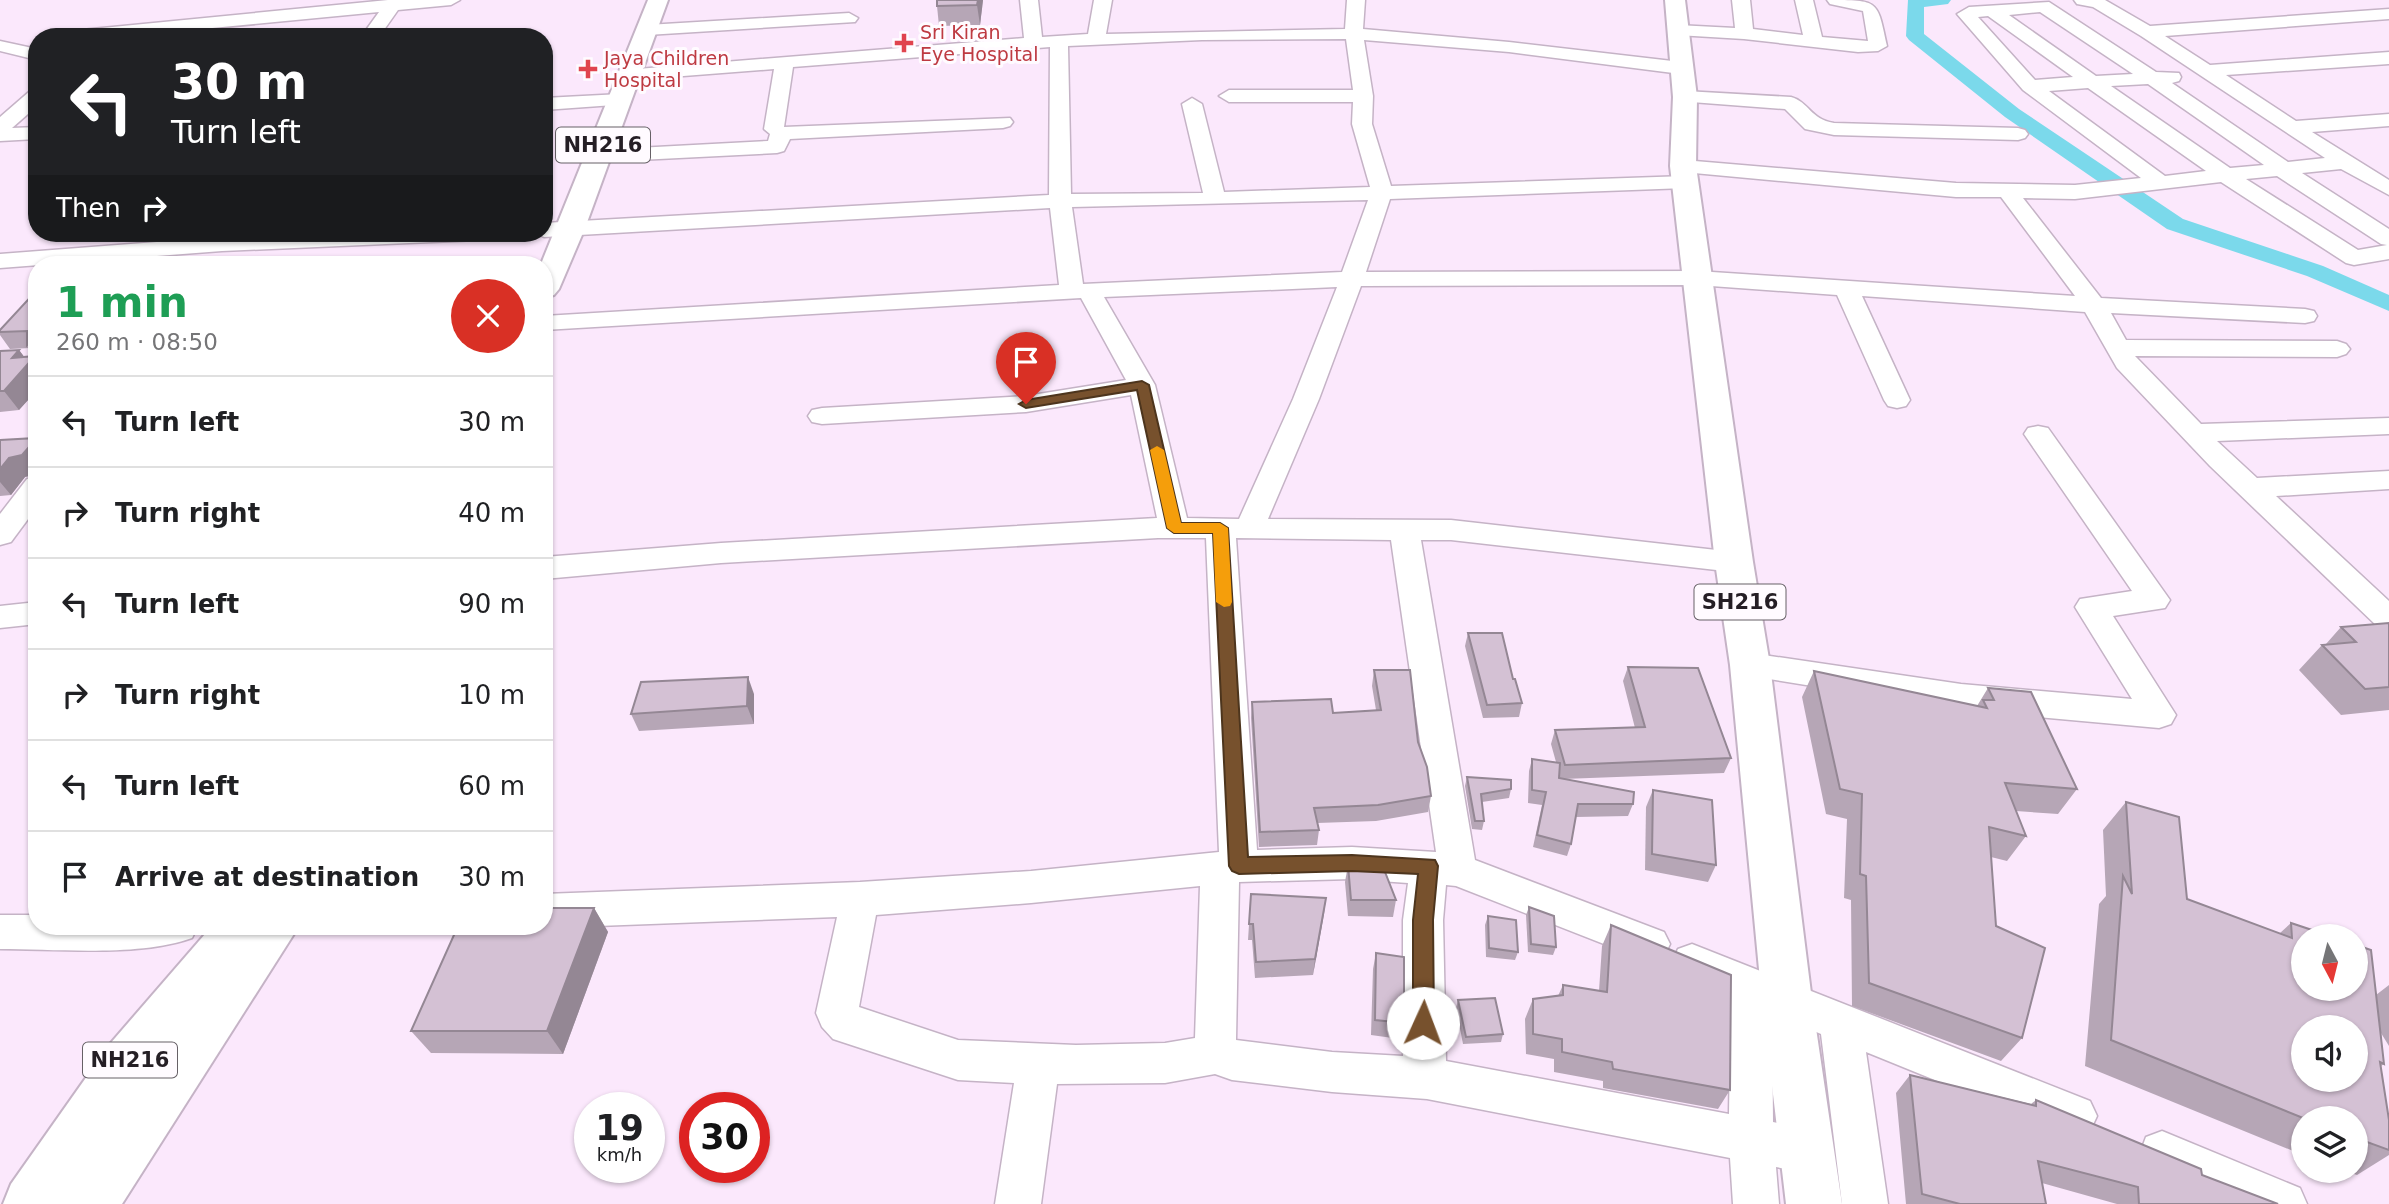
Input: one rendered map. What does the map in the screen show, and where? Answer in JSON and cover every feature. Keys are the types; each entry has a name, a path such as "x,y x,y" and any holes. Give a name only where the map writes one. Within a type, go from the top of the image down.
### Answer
{"main road":[{"name":"NH216","path":"553,269 632,74 658,0"},
{"name":"SH216","path":"1676,15 1683,82 1684,174 1734,562 1750,665 1769,994 1808,1151 1814,1204"},
{"name":"NH216","path":"31,1204 127,1063 234,935"},
{"name":"NH216","path":"91,1204 126,1146 269,935"}],"street":[{"path":"162,28 394,3 450,0"},
{"path":"1029,0 1034,44"},
{"path":"1096,39 1103,0"},
{"path":"1215,1054 1230,867 1235,528 1306,399 1382,191 1362,124 1363,96 1354,34 1356,0"},
{"path":"1741,0 1744,34"},
{"path":"1804,0 1814,41"},
{"path":"1676,15 1744,34 1858,47 1878,46 1871,9 1867,5 1836,0"},
{"path":"2077,0 1966,14 2030,86 2160,182"},
{"path":"2083,0 2098,4 2147,32 2389,189"},
{"path":"376,28 394,3"},
{"path":"2043,6 2389,239"},
{"path":"182,26 195,9"},
{"path":"1992,11 2225,175 2354,258 2389,252"},
{"path":"2147,32 2389,14"},
{"path":"648,30 849,18"},
{"path":"632,74 1059,41 1202,35 1354,34 1509,47 1791,103 1812,125 1834,129 2018,134"},
{"path":"0,45 28,40"},
{"path":"1059,41 1059,201 1080,290 1142,385 1174,528"},
{"path":"0,45 28,53"},
{"path":"2030,86 2389,58"},
{"path":"774,129 785,63"},
{"path":"1229,96 1363,96"},
{"path":"553,104 621,100"},
{"path":"0,128 28,103"},
{"path":"1192,104 1215,199"},
{"path":"2291,127 2389,120"},
{"path":"599,156 777,148 781,133 1003,122"},
{"path":"0,135 28,133"},
{"path":"553,229 1059,201 1215,199 1684,174 1956,190 2075,192 2346,162"},
{"path":"2007,191 2094,305 2126,363 2250,488 2389,619"},
{"path":"51,256 195,242"},
{"path":"213,256 224,242"},
{"path":"0,261 28,258"},
{"path":"553,322 1080,290 1352,279 1697,278 1847,290 2305,316"},
{"path":"1847,290 1898,400"},
{"path":"2119,348 2337,349"},
{"path":"822,416 1026,404 1142,385"},
{"path":"2194,433 2389,426"},
{"path":"1750,665 1961,697 2159,715 2091,607 2154,600 2038,434"},
{"path":"2250,488 2389,480"},
{"path":"0,535 28,498"},
{"path":"553,567 735,552 1174,528 1451,530 1734,562"},
{"path":"1404,530 1443,868 1423,920 1423,1045 1427,1078"},
{"path":"2354,586 2389,584"},
{"path":"0,617 28,614"},
{"path":"553,911 860,899 1031,887 1230,867 1352,863 1443,868 1567,910 1841,1024 1950,1064 2284,1204"},
{"path":"860,899 837,1013 848,1025 958,1060 1038,1064 1165,1063 1215,1054 1232,1060 1332,1072 1427,1078 1808,1151"},
{"path":"0,932 28,932"},
{"path":"1756,1204 1751,1139 1769,994"},
{"path":"1841,1024 1865,1204"},
{"path":"1018,1204 1038,1064"}],"building":[{"path":"937,0 978,0 977,5 937,6"},
{"path":"28,300 27,345 27,331 0,330"},
{"path":"19,350 12,358 28,357 28,364 4,391 0,391 0,351"},
{"path":"28,438 28,448 22,455 9,458 0,469 0,440"},
{"path":"2389,623 2389,687 2365,689 2322,645 2356,642 2341,627"},
{"path":"1468,633 1502,633 1522,703 1487,705"},
{"path":"1628,667 1698,668 1731,758 1565,765 1555,730 1645,727"},
{"path":"1374,670 1410,670 1418,742 1427,767 1431,796 1378,805 1314,808 1319,830 1260,832 1252,702 1331,699 1333,713 1381,710"},
{"path":"1814,671 1987,708 1983,700 1994,700 1988,688 2031,692 2077,789 2005,783 2026,836 1989,827 1996,926 2045,948 2022,1038 1869,983 1866,876 1860,874 1862,794 1840,789"},
{"path":"748,677 747,706 631,714 641,682"},
{"path":"1532,759 1560,763 1559,778 1634,792 1633,804 1578,804 1571,844 1537,835 1546,792 1532,790"},
{"path":"1467,777 1511,780 1511,789 1481,794 1484,821 1475,821"},
{"path":"1653,790 1712,800 1716,865 1652,854"},
{"path":"2126,802 2179,817 2187,899 2291,938 2291,1001 2368,1001 2368,949 2371,950 2384,1064 2380,1062 2389,1120 2389,1150 2368,1142 2368,1106 2291,1106 2291,1113 2111,1040 2123,876 2132,894"},
{"path":"1348,865 1383,867 1396,900 1351,900"},
{"path":"1251,894 1326,898 1315,959 1256,962 1253,924 1249,924"},
{"path":"1529,907 1554,916 1556,947 1531,944"},
{"path":"553,908 594,908 547,1031 411,1031 454,935 553,935"},
{"path":"1488,916 1516,920 1518,952 1489,948"},
{"path":"1611,925 1731,975 1730,1090 1613,1069 1612,1062 1562,1052 1562,1039 1533,1034 1533,999 1563,995 1563,985 1607,992"},
{"path":"1376,953 1404,957 1404,1023 1375,1020"},
{"path":"1495,998 1503,1034 1466,1037 1458,1000"},
{"path":"1910,1075 2036,1106 2036,1100 2201,1169 2202,1175 2278,1204 2139,1204 2138,1187 2038,1161 2046,1204 1960,1204 1922,1194"}],"waterway":[{"path":"1942,0 1915,3 1915,36 2012,113 2175,224 2315,271 2389,304"}],"slow traffic":[{"path":"1157,450 1174,528 1220,528 1224,602"}],"place":[{"name":"Sri Kiran Eye Hospital","path":"904,43"},
{"name":"Jaya Children Hospital","path":"588,69"}],"route":[{"path":"1026,404 1142,385 1174,528 1220,528 1239,866 1352,863 1429,866 1423,920 1423,1023"}]}
